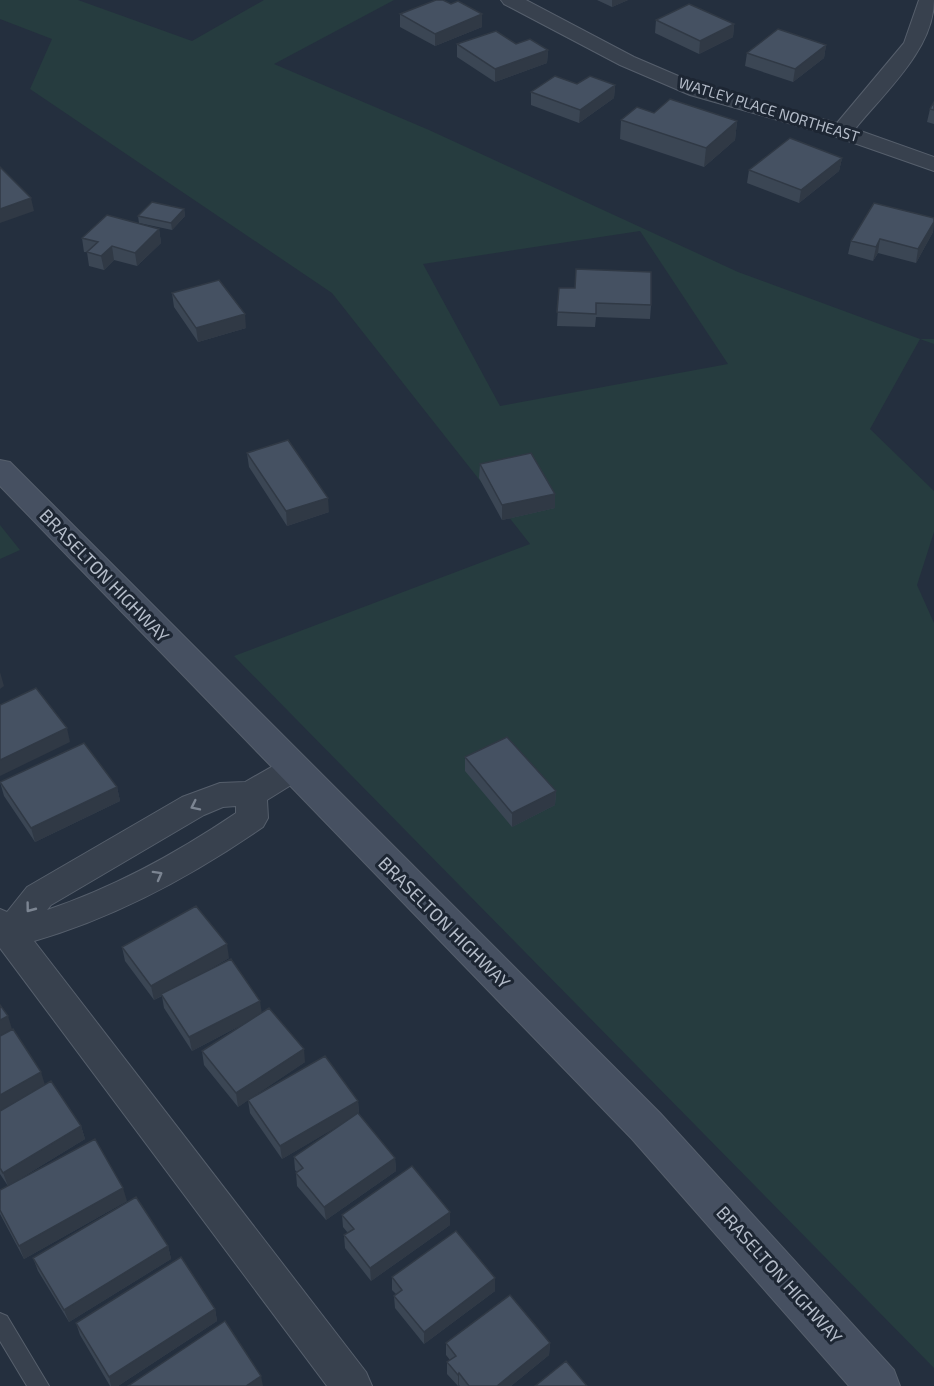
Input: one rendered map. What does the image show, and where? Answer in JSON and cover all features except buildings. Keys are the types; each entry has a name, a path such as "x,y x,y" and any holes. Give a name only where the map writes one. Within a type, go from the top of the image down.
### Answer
{"main road":[{"name":"BRASELTON HIGHWAY","path":"0,469 646,1126 878,1386"}],"street":[{"name":"WATLEY PLACE NORTHEAST","path":"510,0 627,61 697,91 842,131 934,164"},
{"path":"842,131 914,44 929,0"},
{"path":"3,932 39,896 193,806 220,795 251,794 293,769"},
{"path":"3,932 56,923 111,901 221,840 252,818 251,794"},
{"path":"3,932 352,1386"}],"lane":[{"path":"0,1323 39,1386"}],"green space":[{"path":"0,0 78,0 192,41 264,0 394,0 274,64 429,130 738,272 920,339 870,429 934,491 934,532 917,585 934,623 934,1368 234,656 530,544 332,293 30,89 52,39 0,19","holes":["640,231 728,364 500,406 423,264"]},
{"path":"920,339 934,339 934,344"},
{"path":"0,525 20,550 0,559"}]}
